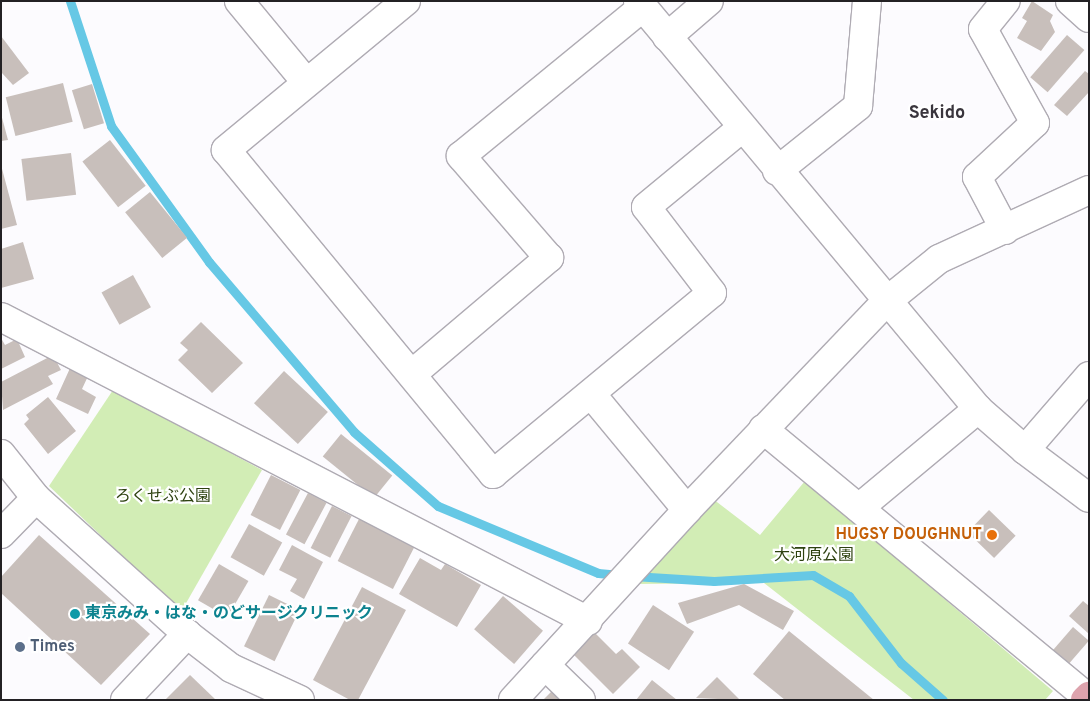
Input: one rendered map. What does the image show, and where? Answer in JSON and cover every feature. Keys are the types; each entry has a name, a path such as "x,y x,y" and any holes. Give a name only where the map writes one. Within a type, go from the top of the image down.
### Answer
{"street":[{"path":"238,1 306,82"},
{"path":"406,1 226,150 493,474 712,293 646,207 742,128"},
{"path":"667,37 709,1"},
{"path":"777,171 858,106 867,1"},
{"path":"1005,230 978,177 1035,124 983,29 1006,1"},
{"path":"1070,1 1089,18"},
{"path":"412,374 549,258 461,156 640,4 777,171 978,409 1025,450 1089,498"},
{"path":"513,700 588,621 687,510 887,301 939,259 1089,190"},
{"path":"1,317 588,621"},
{"path":"1025,450 1089,376"},
{"path":"592,394 687,510"},
{"path":"859,508 978,409"},
{"path":"764,429 1087,697"},
{"path":"1,454 36,498 187,634 231,668 300,700"},
{"path":"1,534 36,498"},
{"path":"125,700 187,634"},
{"path":"545,665 581,700"}],"green space":[{"name":"ろくせぶ公園","path":"113,390 262,470 181,612 49,486"},
{"name":"大河原公園","path":"805,481 1053,691 1045,700 914,700 764,583 630,584 713,499 760,535"}],"building":[{"path":"1032,1 1053,15 1050,21 1055,32 1041,51 1017,38 1027,21 1022,18"},
{"path":"1067,35 1084,50 1048,92 1030,77"},
{"path":"1,36 29,73 13,85 1,72"},
{"path":"1085,71 1089,74 1089,92 1067,116 1054,105"},
{"path":"63,83 73,122 15,136 6,97"},
{"path":"92,84 104,123 84,129 72,90"},
{"path":"1,114 8,140 1,141"},
{"path":"110,140 146,186 118,207 82,162"},
{"path":"71,153 76,195 26,201 21,159"},
{"path":"1,165 17,225 1,229"},
{"path":"150,192 187,238 162,258 125,212"},
{"path":"23,242 34,279 1,288 1,249"},
{"path":"133,275 151,307 119,325 102,292"},
{"path":"201,322 243,363 212,393 178,360 188,350 180,343"},
{"path":"1,338 5,345 17,339 25,357 1,369"},
{"path":"53,355 61,370 48,376 53,384 3,410 1,382"},
{"path":"71,366 89,374 82,389 96,397 88,414 56,399"},
{"path":"284,371 328,412 298,444 254,403"},
{"path":"48,397 76,431 48,454 24,424 29,419 26,415"},
{"path":"341,434 392,476 374,498 323,457"},
{"path":"271,475 300,490 280,530 251,515"},
{"path":"308,493 327,503 304,544 286,534"},
{"path":"332,506 352,516 330,558 311,548"},
{"name":"HUGSY DOUGHNUT","path":"989,510 1016,536 994,558 967,532"},
{"path":"359,519 414,547 393,589 338,561"},
{"path":"249,524 282,542 264,576 231,557"},
{"name":"東京みみ・はな・のどサージクリニック","path":"39,535 150,634 101,685 1,593 1,577"},
{"path":"292,545 323,562 304,599 290,591 297,579 279,570"},
{"path":"420,558 441,570 445,564 481,585 457,627 399,594"},
{"path":"219,564 248,581 227,617 198,600"},
{"path":"744,584 794,611 783,630 739,605 687,624 678,603"},
{"path":"362,587 406,610 358,700 350,700 313,680"},
{"path":"269,595 300,610 275,661 244,646"},
{"path":"503,596 543,631 514,664 474,629"},
{"path":"1083,601 1089,606 1089,634 1069,616"},
{"path":"653,605 694,632 669,670 628,644"},
{"path":"1073,627 1089,641 1066,667 1050,653"},
{"path":"593,631 616,654 622,649 640,667 613,694 571,652"},
{"path":"789,631 874,700 785,700 753,674"},
{"path":"190,675 216,700 165,700"},
{"path":"717,677 740,700 696,698"},
{"path":"652,680 677,700 636,700"},
{"path":"552,691 561,700 543,700"}],"waterway":[{"path":"70,1 111,126 209,262 354,432 438,506 598,573 620,575"},
{"path":"633,576 714,581 813,575 849,596 901,663 943,700"}],"place":[{"name":"HUGSY DOUGHNUT","path":"992,535"},
{"name":"東京みみ・はな・のどサージクリニック","path":"75,614"},
{"name":"Times","path":"20,647"}],"district":[{"name":"Sekido","path":"937,114"}]}
